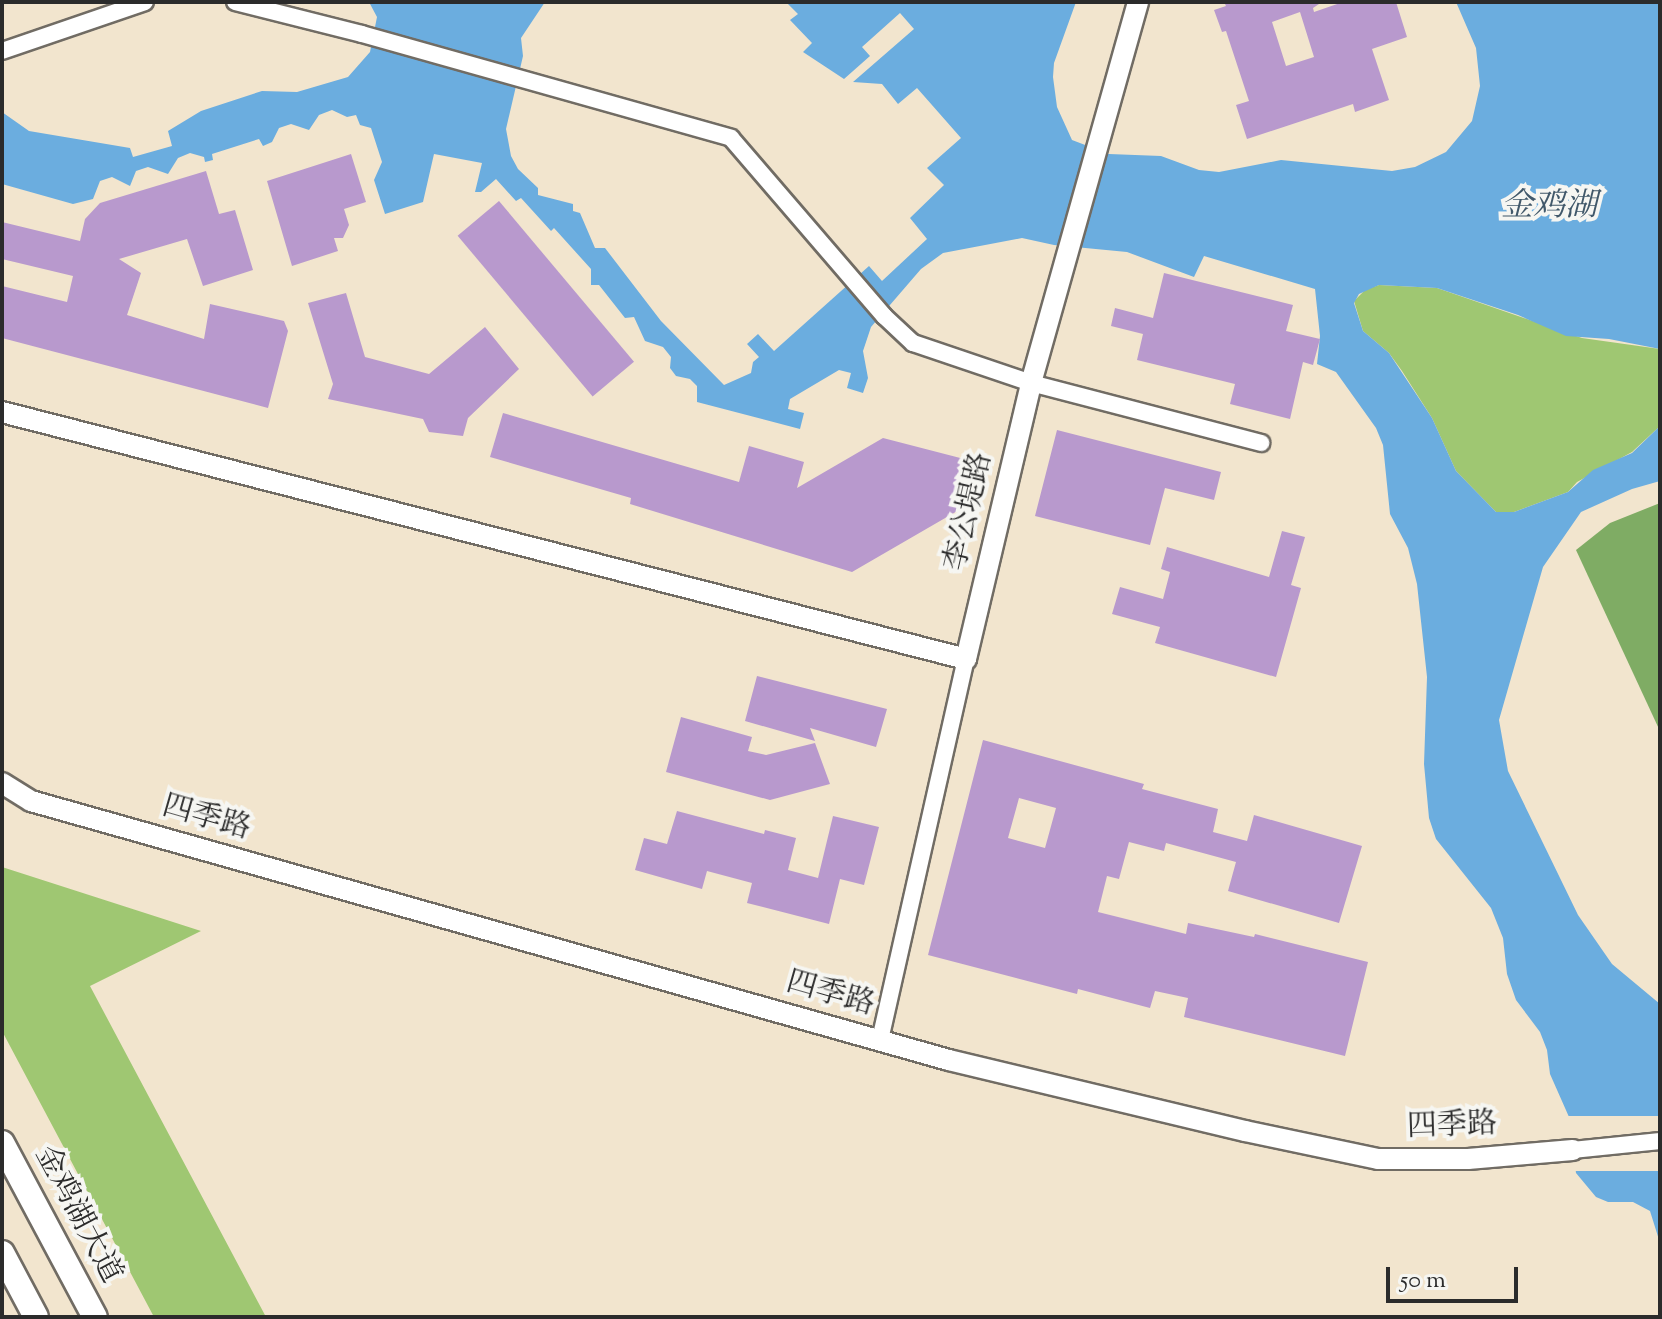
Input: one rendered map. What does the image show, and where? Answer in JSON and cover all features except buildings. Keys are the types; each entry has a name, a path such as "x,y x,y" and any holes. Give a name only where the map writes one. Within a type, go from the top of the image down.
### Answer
{"main road":[{"name":"金鸡湖大道","path":"2,1143 95,1317"},
{"path":"2,1253 36,1317"}],"street":[{"path":"2,51 145,2"},
{"path":"235,2 362,34 731,138 884,316 913,343 1031,383 1261,443"},
{"name":"李公堤路","path":"880,1040 1031,383 1138,2"},
{"path":"2,412 966,659"},
{"name":"四季路","path":"2,783 31,801 880,1040 1245,1131 1378,1159 1468,1159 1660,1141"}],"green space":[{"path":"1379,285 1437,288 1582,338 1660,349 1660,426 1632,452 1577,482 1568,492 1514,512 1496,512 1456,471 1432,418 1402,371 1389,353 1363,331 1354,301 1365,290"},
{"path":"1660,503 1659,729 1576,550 1610,523"},
{"path":"2,867 201,931 90,986 266,1317 154,1317 2,1031"}],"water":[{"name":"金鸡湖","path":"369,2 545,2 521,38 523,56 506,129 511,156 518,169 538,188 538,195 573,204 573,211 580,213 595,248 605,248 661,321 724,385 751,373 753,362 759,357 747,344 758,334 774,351 869,266 882,281 927,239 910,218 944,185 927,168 961,138 917,88 898,104 882,84 853,82 914,29 900,13 862,47 870,56 844,79 803,52 812,43 790,20 798,14 786,2 1076,2 1054,63 1053,77 1057,107 1072,140 1109,154 1161,156 1199,170 1219,172 1281,160 1392,171 1415,167 1446,152 1472,121 1480,86 1476,48 1456,2 1660,2 1660,349 1609,339 1566,336 1518,315 1437,288 1379,285 1359,294 1354,303 1363,331 1389,353 1432,418 1456,471 1496,512 1514,512 1568,492 1593,470 1632,453 1660,426 1660,481 1632,489 1581,512 1543,567 1499,720 1508,771 1578,915 1612,964 1660,1004 1660,1243 1650,1211 1633,1202 1608,1202 1596,1197 1576,1173 1569,1117 1550,1074 1547,1050 1540,1032 1516,1000 1507,974 1503,938 1491,908 1436,839 1429,818 1424,764 1427,677 1417,584 1408,548 1390,514 1383,445 1376,428 1336,372 1317,364 1320,336 1315,289 1204,256 1194,277 1127,252 1054,245 1022,238 943,253 921,269 871,327 863,351 868,378 863,393 847,388 851,373 839,370 790,399 788,409 804,413 800,429 697,402 697,386 690,379 676,376 670,368 671,357 663,347 645,341 634,317 625,318 599,285 591,285 591,269 554,228 551,231 521,198 516,201 496,179 481,192 475,192 482,163 434,154 423,202 385,214 374,180 382,162 371,128 360,125 356,115 347,117 332,110 319,115 309,130 291,124 279,128 272,142 263,146 259,139 212,154 213,160 205,162 204,157 190,153 178,158 168,174 148,167 136,171 130,186 112,177 100,181 93,199 73,204 2,184 2,112 29,131 130,148 133,157 172,146 168,131 201,111 262,91 297,92 348,77 370,52 377,17"}],"pier":[{"path":"1566,1116 1660,1116 1660,1171 1566,1171"}]}
